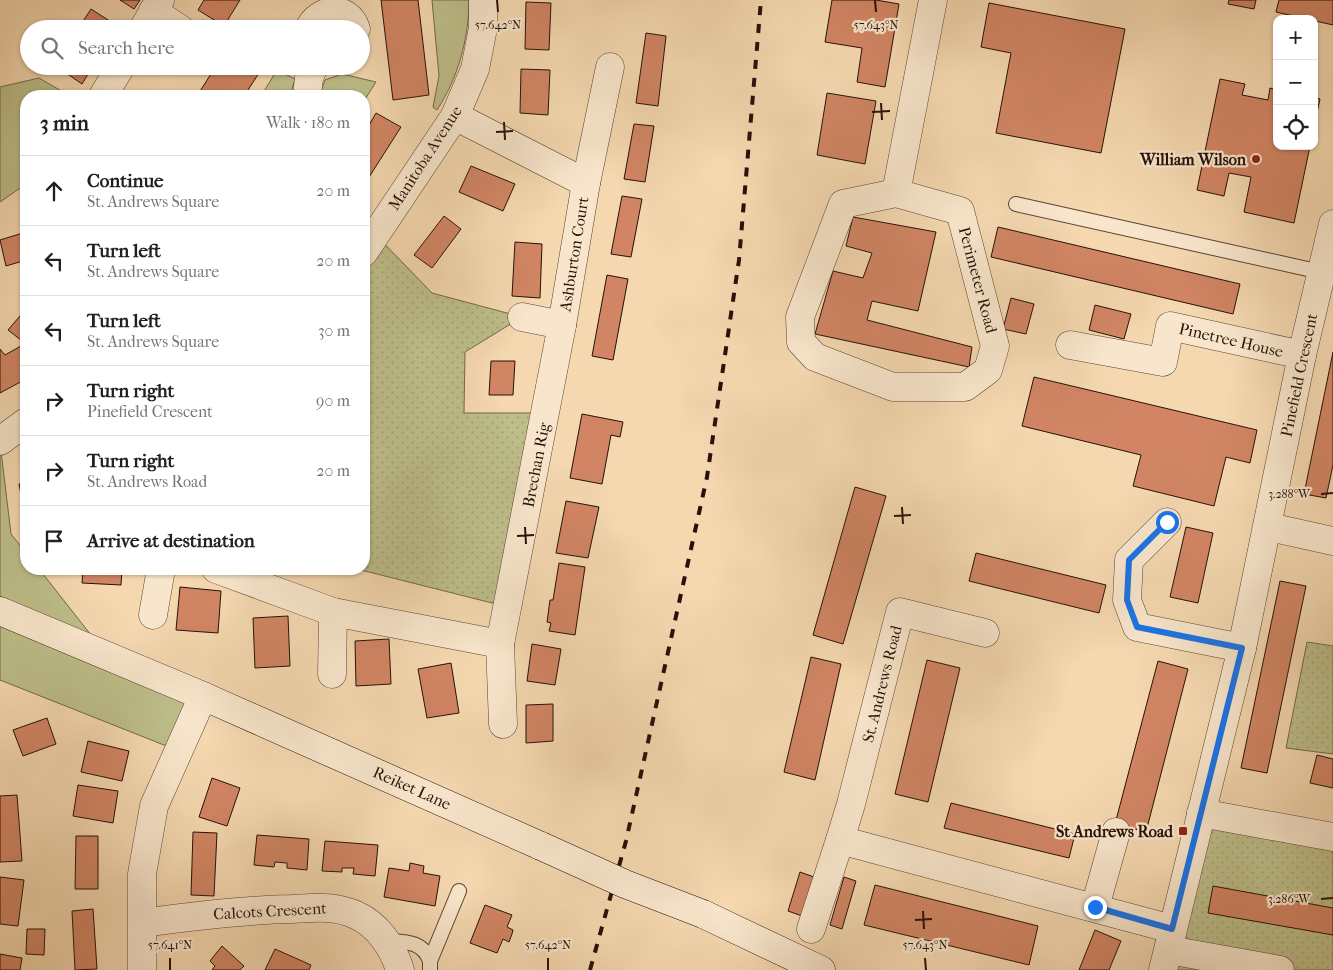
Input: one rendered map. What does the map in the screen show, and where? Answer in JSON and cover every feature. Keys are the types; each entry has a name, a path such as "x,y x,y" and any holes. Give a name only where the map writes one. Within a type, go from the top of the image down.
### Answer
{"street":[{"name":"Manitoba Avenue","path":"370,234 455,116 475,70 483,28 483,0"},
{"path":"896,192 933,0"},
{"path":"316,20 320,15 335,11 350,20"},
{"path":"152,13 164,20"},
{"name":"Ashburton Court","path":"562,325 586,183 610,67"},
{"path":"107,90 116,75"},
{"path":"308,90 310,75"},
{"name":"Ashburton Court","path":"455,116 586,183"},
{"name":"Perimeter Road","path":"896,192 960,211 996,346 988,370 965,387 893,387 815,357 801,342 800,318 842,204 896,192"},
{"name":"Pinefield Crescent","path":"1168,949 1242,648 1269,527 1302,356 1327,264 1333,224"},
{"path":"522,317 562,325"},
{"name":"Brechan Rig","path":"503,724 500,644 547,413 562,325"},
{"name":"Pinetree House","path":"1070,345 1162,362 1170,326 1302,356"},
{"path":"0,441 20,426"},
{"path":"1167,522 1129,560 1127,600 1137,627 1242,648"},
{"path":"1269,527 1333,541"},
{"path":"153,615 160,575"},
{"path":"252,575 333,612 500,644"},
{"name":"Reiket Lane","path":"0,611 203,696 625,884 703,914 821,970"},
{"path":"332,674 333,612"},
{"name":"St. Andrews Road","path":"811,928 854,794 900,612 985,633"},
{"path":"142,970 142,874 154,806 203,696"},
{"path":"1201,813 1333,837"},
{"path":"1095,907 1116,832"},
{"path":"840,840 928,865 1095,907 1168,949 1280,970"},
{"name":"Calcots Crescent","path":"143,923 238,910 328,906 355,914 370,924 387,941 400,970"}],"lane":[{"path":"1016,204 1327,264"},
{"path":"430,965 459,892"},
{"path":"387,941 414,943 427,952 430,965"}],"green space":[{"path":"432,0 469,0 467,29 461,57 451,85 437,110 433,107 439,76"},
{"path":"274,75 287,75 295,79 292,90 265,90"},
{"path":"339,75 346,75 376,82 370,92 321,90 325,80"},
{"path":"39,78 60,90 20,90 20,188 0,202 0,87"},
{"path":"375,234 432,293 522,317 465,352 464,413 547,413 508,607 370,572 370,241"},
{"path":"0,443 11,534 20,545 20,575 44,575 102,649 203,696 179,751 0,680"},
{"path":"1307,642 1333,646 1333,754 1286,748"},
{"path":"1201,813 1333,837 1333,970 1163,970"}],"building":[{"path":"120,0 140,0 134,9"},
{"path":"204,0 240,0 228,20 214,20 198,10"},
{"path":"381,0 418,0 429,95 393,100"},
{"path":"832,0 876,0 899,4 885,87 857,82 862,48 825,42"},
{"path":"1229,0 1256,0 1254,9 1228,4"},
{"path":"1279,0 1333,0 1333,25 1318,22 1318,15 1289,15 1276,12"},
{"path":"526,2 551,3 549,50 525,49"},
{"path":"989,3 1125,29 1101,153 996,133 1011,53 981,47"},
{"path":"91,9 108,20 84,20"},
{"path":"646,33 666,36 658,106 636,103"},
{"path":"521,69 550,70 548,115 520,113"},
{"path":"69,75 88,75 82,84"},
{"path":"210,75 258,75 248,90 201,90"},
{"name":"William Wilson","path":"1220,79 1245,84 1242,95 1268,100 1270,88 1273,89 1273,150 1309,150 1294,223 1244,212 1251,177 1229,173 1224,196 1197,190"},
{"path":"827,93 876,101 865,164 817,155"},
{"path":"376,113 401,127 370,176 370,124"},
{"path":"634,124 654,126 645,182 624,179"},
{"path":"471,166 515,184 503,211 459,192"},
{"path":"622,196 642,199 631,257 611,254"},
{"path":"444,216 461,229 432,268 414,255"},
{"path":"853,217 936,232 918,311 872,301 867,320 972,347 969,367 815,334 833,271 863,278 872,253 846,246"},
{"path":"998,227 1240,284 1233,314 991,257"},
{"path":"20,234 20,262 6,266 0,240"},
{"path":"515,242 542,244 540,298 512,296"},
{"path":"607,275 628,279 613,360 592,356"},
{"path":"1011,298 1034,304 1026,334 1003,329"},
{"path":"1095,305 1131,314 1124,339 1089,330"},
{"path":"20,316 20,339 8,330"},
{"path":"20,347 20,382 0,393 0,349 5,355"},
{"path":"1333,352 1333,465 1326,498 1304,494"},
{"path":"491,361 515,361 513,395 489,395"},
{"path":"1034,377 1257,430 1250,463 1226,457 1214,506 1133,486 1141,455 1022,426"},
{"path":"582,414 623,422 620,437 611,435 602,484 570,478"},
{"path":"855,487 886,496 843,644 813,635"},
{"path":"566,501 599,507 588,558 556,553"},
{"path":"1186,527 1213,533 1198,603 1170,597"},
{"path":"976,553 1106,585 1099,613 969,581"},
{"path":"559,563 585,567 575,635 549,631 551,623 547,622"},
{"path":"83,575 122,575 121,585 82,583"},
{"path":"1280,581 1306,586 1267,773 1241,768"},
{"path":"180,587 221,591 218,633 176,630"},
{"path":"288,616 290,666 255,668 253,618"},
{"path":"389,639 391,684 356,686 355,641"},
{"path":"532,644 561,649 555,685 527,681"},
{"path":"811,657 841,664 815,780 784,772"},
{"path":"927,660 960,668 928,802 895,794"},
{"path":"1158,661 1188,669 1146,832 1115,824"},
{"path":"451,663 459,713 427,718 418,669"},
{"path":"553,704 553,741 526,743 526,705"},
{"path":"47,718 56,744 23,756 13,730"},
{"path":"88,741 129,751 122,781 81,772"},
{"path":"1317,755 1333,759 1333,788 1310,783"},
{"path":"212,778 240,788 227,826 199,817"},
{"path":"78,785 118,791 113,823 73,816"},
{"path":"17,795 22,861 0,862 0,796"},
{"path":"951,803 1075,834 1069,858 944,828"},
{"path":"193,832 217,833 214,896 191,895"},
{"path":"257,835 309,839 307,870 287,868 287,863 275,862 274,867 254,865"},
{"path":"76,836 98,836 98,889 75,889"},
{"path":"325,841 378,845 375,876 353,874 354,868 342,868 342,872 322,871"},
{"path":"410,863 424,866 423,873 440,876 435,906 384,897 389,868 409,871"},
{"path":"800,872 814,877 802,916 788,911"},
{"path":"0,877 24,880 18,926 0,924"},
{"path":"844,877 856,881 842,929 830,925"},
{"path":"875,885 1038,926 1029,965 864,925"},
{"path":"1213,886 1333,908 1333,935 1208,913"},
{"path":"485,905 512,915 507,927 513,930 509,942 503,939 497,953 470,943"},
{"path":"93,909 97,969 75,970 72,911"},
{"path":"27,929 45,929 44,955 26,954"},
{"path":"1095,930 1121,941 1109,970 1079,970"},
{"path":"222,946 244,966 240,970 212,970 215,966 210,961"},
{"path":"275,949 311,965 309,970 265,970"},
{"path":"0,954 22,958 20,970 0,970"}],"railway":[{"path":"590,970 626,841 707,477 739,260 761,0"}],"place":[{"name":"William Wilson","path":"1256,159"},
{"name":"St Andrews Road","path":"1183,831"}],"route":[{"path":"1095,907 1172,929 1242,648 1137,627 1127,600 1129,560 1167,522"}]}
